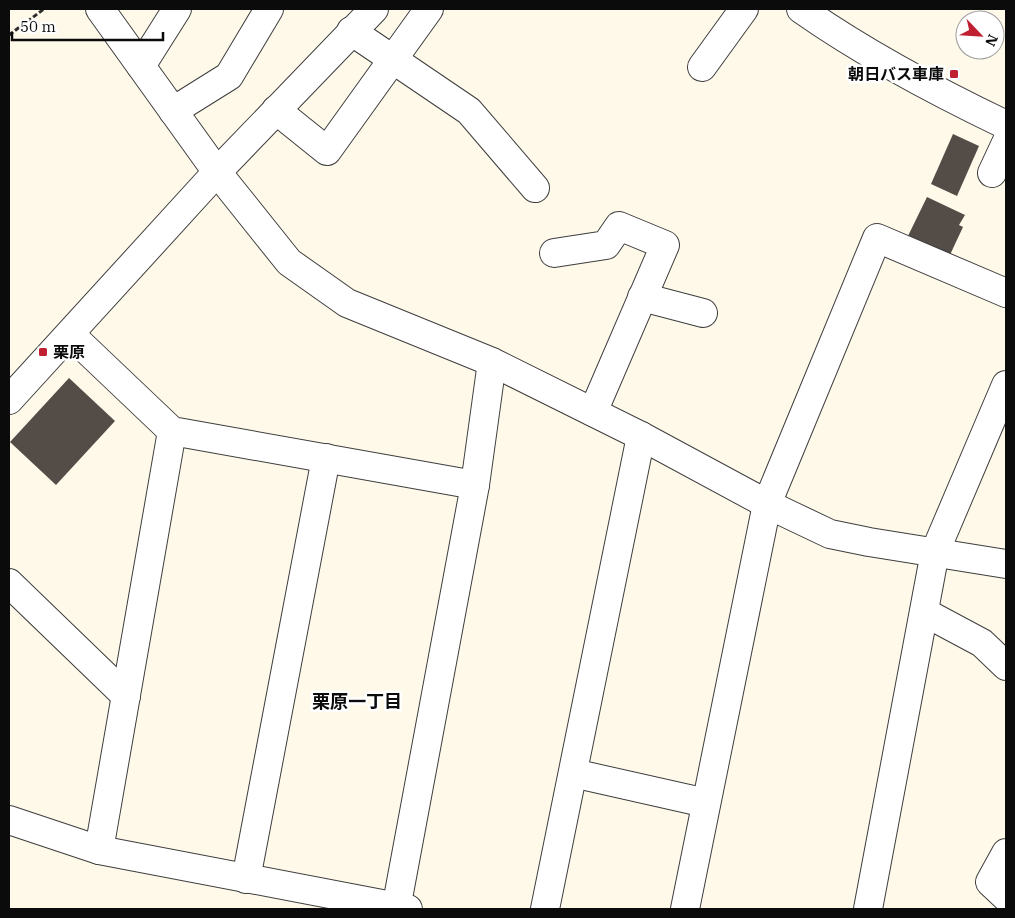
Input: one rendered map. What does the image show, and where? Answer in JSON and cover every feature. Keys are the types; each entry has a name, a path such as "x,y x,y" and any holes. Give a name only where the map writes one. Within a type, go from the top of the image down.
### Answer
{"street":[{"path":"100,9 217,172 289,262 347,303 492,362 641,436 767,504 830,534 1006,564"},
{"path":"141,66 178,9"},
{"path":"173,111 229,76 269,9"},
{"path":"9,400 217,172 374,9"},
{"path":"276,110 328,151 429,9"},
{"path":"702,67 744,9"},
{"path":"801,9 832,17 896,68 1006,125"},
{"path":"351,31 469,111 535,188"},
{"path":"992,173 1006,143"},
{"path":"554,253 606,245 619,226 665,245 593,412"},
{"path":"685,909 767,504 877,238 1006,293"},
{"path":"642,298 703,313"},
{"path":"70,334 172,431 475,486"},
{"path":"9,820 99,850 400,909 475,486 492,362"},
{"path":"868,909 935,552 1006,385"},
{"path":"99,850 172,431"},
{"path":"545,909 641,436"},
{"path":"246,878 326,458"},
{"path":"9,583 126,696"},
{"path":"924,612 982,643 1006,666"},
{"path":"572,773 706,803"},
{"path":"1006,852 990,882 1006,897"}],"path":[{"path":"9,35 44,9"}],"building":[{"path":"953,134 979,146 957,196 931,184"},
{"path":"927,197 965,215 959,225 963,227 949,257 907,238"},
{"path":"69,378 115,421 56,485 10,442"}],"place":[{"name":"朝日バス車庫","path":"954,74"},
{"name":"栗原","path":"43,352"}],"district":[{"name":"栗原一丁目","path":"357,702"}]}
